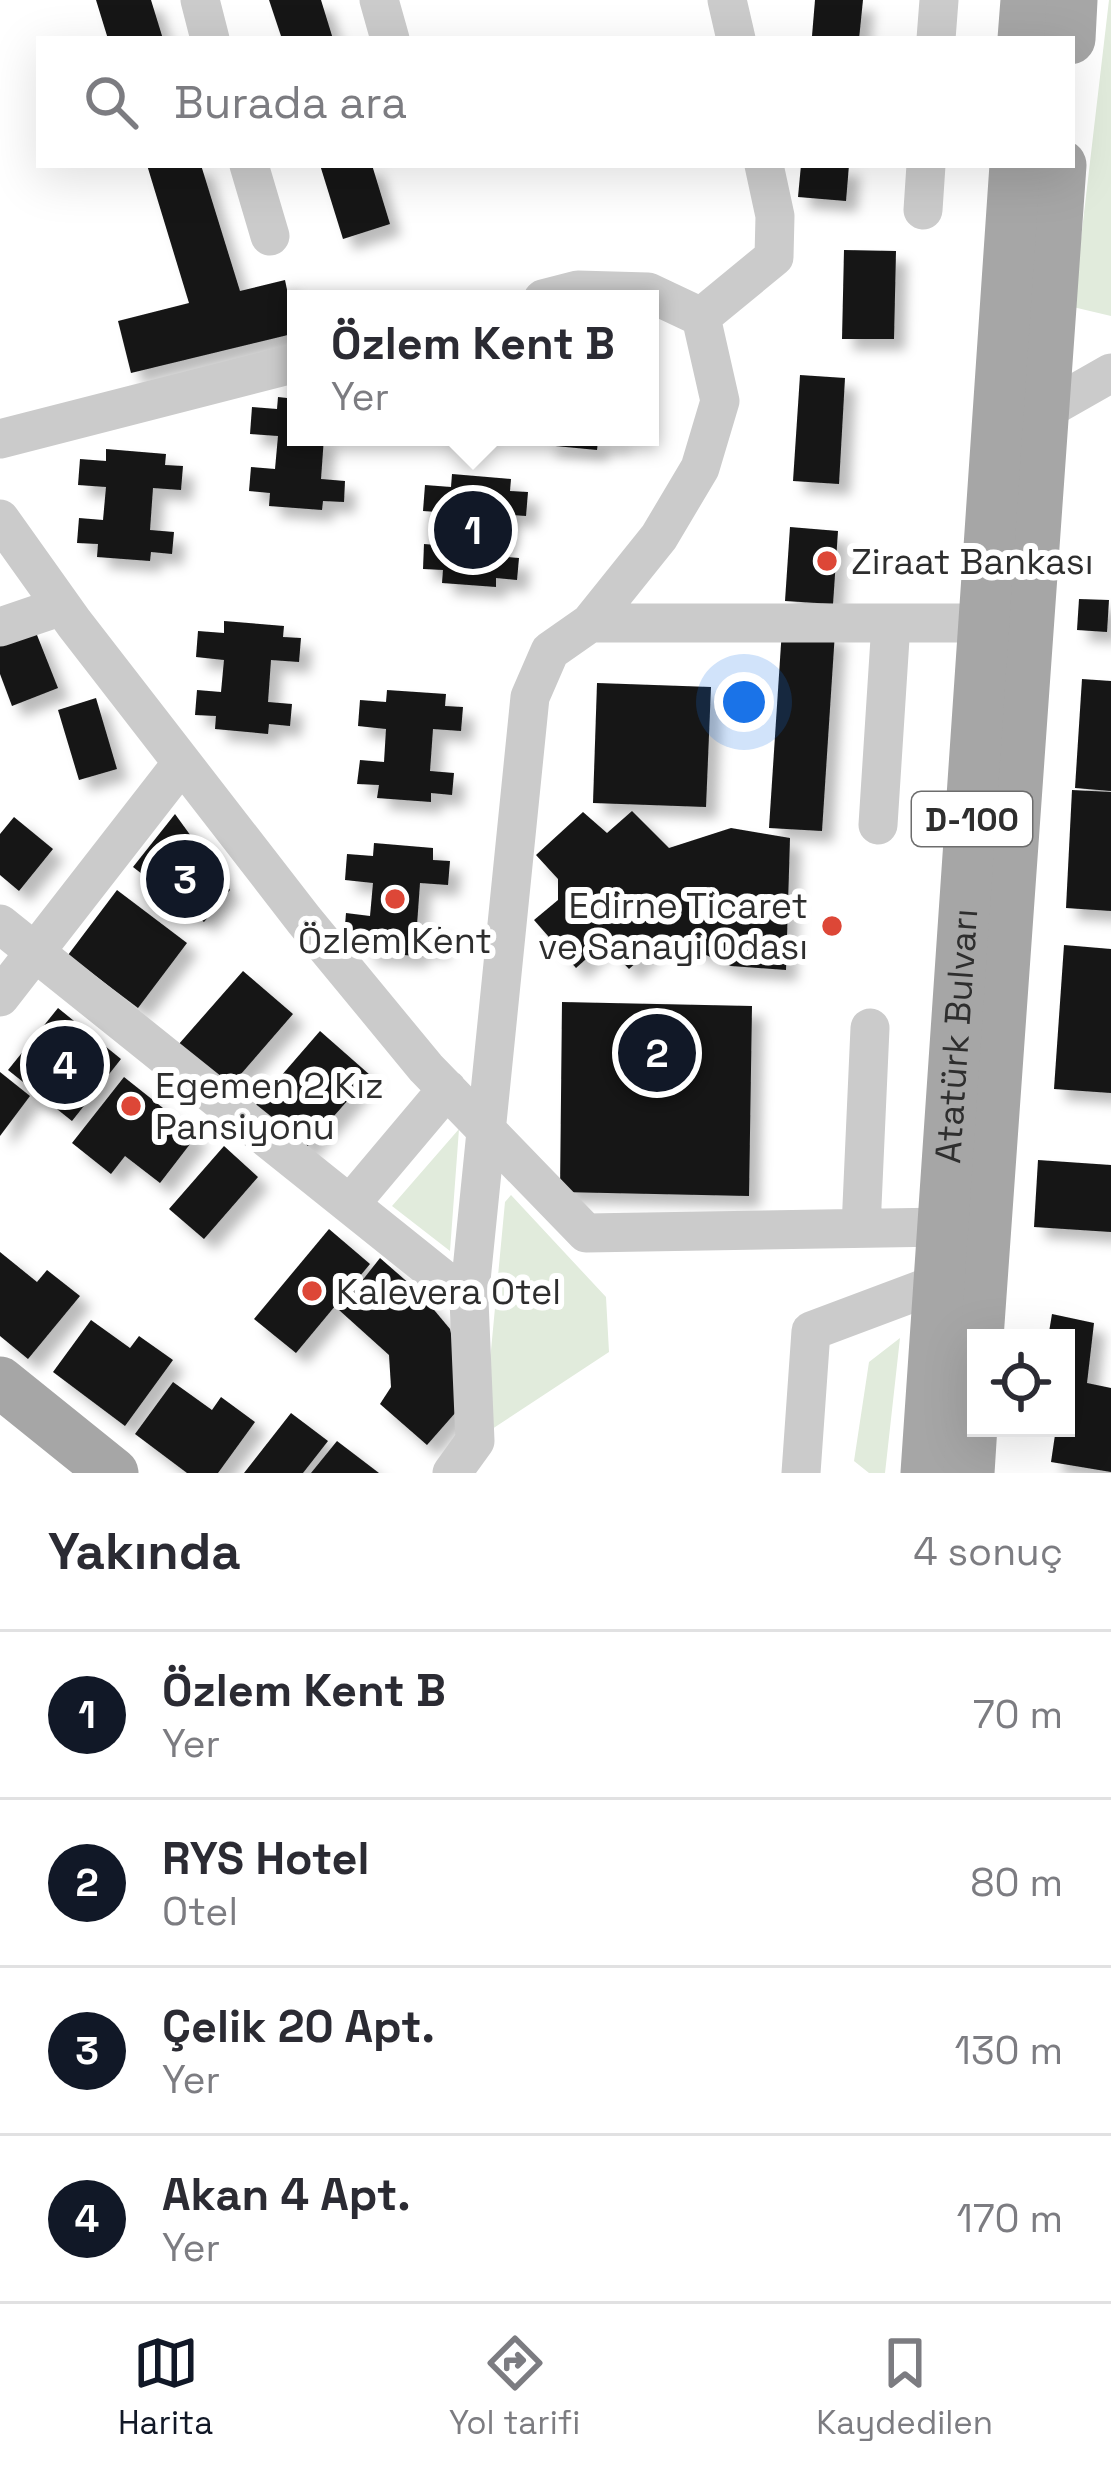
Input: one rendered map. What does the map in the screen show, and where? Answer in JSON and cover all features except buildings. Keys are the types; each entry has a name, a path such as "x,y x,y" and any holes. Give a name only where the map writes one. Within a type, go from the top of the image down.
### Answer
{"main road":[{"path":"1023,36 1026,0"},
{"path":"1070,36 1072,0"},
{"name":"Atatürk Bulvarı","path":"926,1473 1015,168"},
{"name":"Atatürk Bulvarı","path":"979,1329 1061,168"},
{"path":"0,1382 113,1473"},
{"path":"0,1418 67,1473"},
{"path":"969,1473 971,1437"}],"street":[{"path":"200,0 209,36"},
{"path":"380,0 389,36"},
{"path":"728,0 735,36"},
{"path":"936,36 939,0"},
{"path":"249,168 270,236"},
{"path":"701,317 775,257 776,216 765,168"},
{"path":"922,210 926,168"},
{"path":"659,297 701,317"},
{"path":"452,1473 475,1441 470,1300 530,697 550,651 590,623 659,537 700,468 720,401 701,317"},
{"path":"0,440 287,365"},
{"path":"1046,410 1111,374"},
{"path":"0,519 304,920 447,1089 586,1233 944,1227"},
{"path":"0,627 62,606"},
{"path":"590,623 985,623"},
{"path":"878,825 891,623"},
{"path":"0,997 182,763"},
{"path":"0,924 470,1300"},
{"path":"861,1228 870,1028"},
{"path":"351,1203 447,1089"},
{"path":"801,1473 811,1331 939,1283"}],"green space":[{"path":"1111,0 1111,316 1073,307"},
{"path":"459,1129 450,1251 392,1206"},
{"path":"511,1195 606,1297 609,1352 483,1435 505,1202"},
{"path":"900,1338 885,1473 869,1473 854,1461 869,1362"}],"place":[{"name":"Özlem Kent B","path":"473,530"},
{"name":"Ziraat Bankası","path":"827,561"},
{"name":"Çelik 20 Apt.","path":"185,879"},
{"name":"Özlem Kent","path":"395,899"},
{"name":"Edirne Ticaret ve Sanayi Odası","path":"832,926"},
{"name":"RYS Hotel","path":"657,1053"},
{"name":"Akan 4 Apt.","path":"65,1065"},
{"name":"Egemen 2 Kız Pansiyonu","path":"131,1106"},
{"name":"Kalevera Otel","path":"312,1291"}]}
